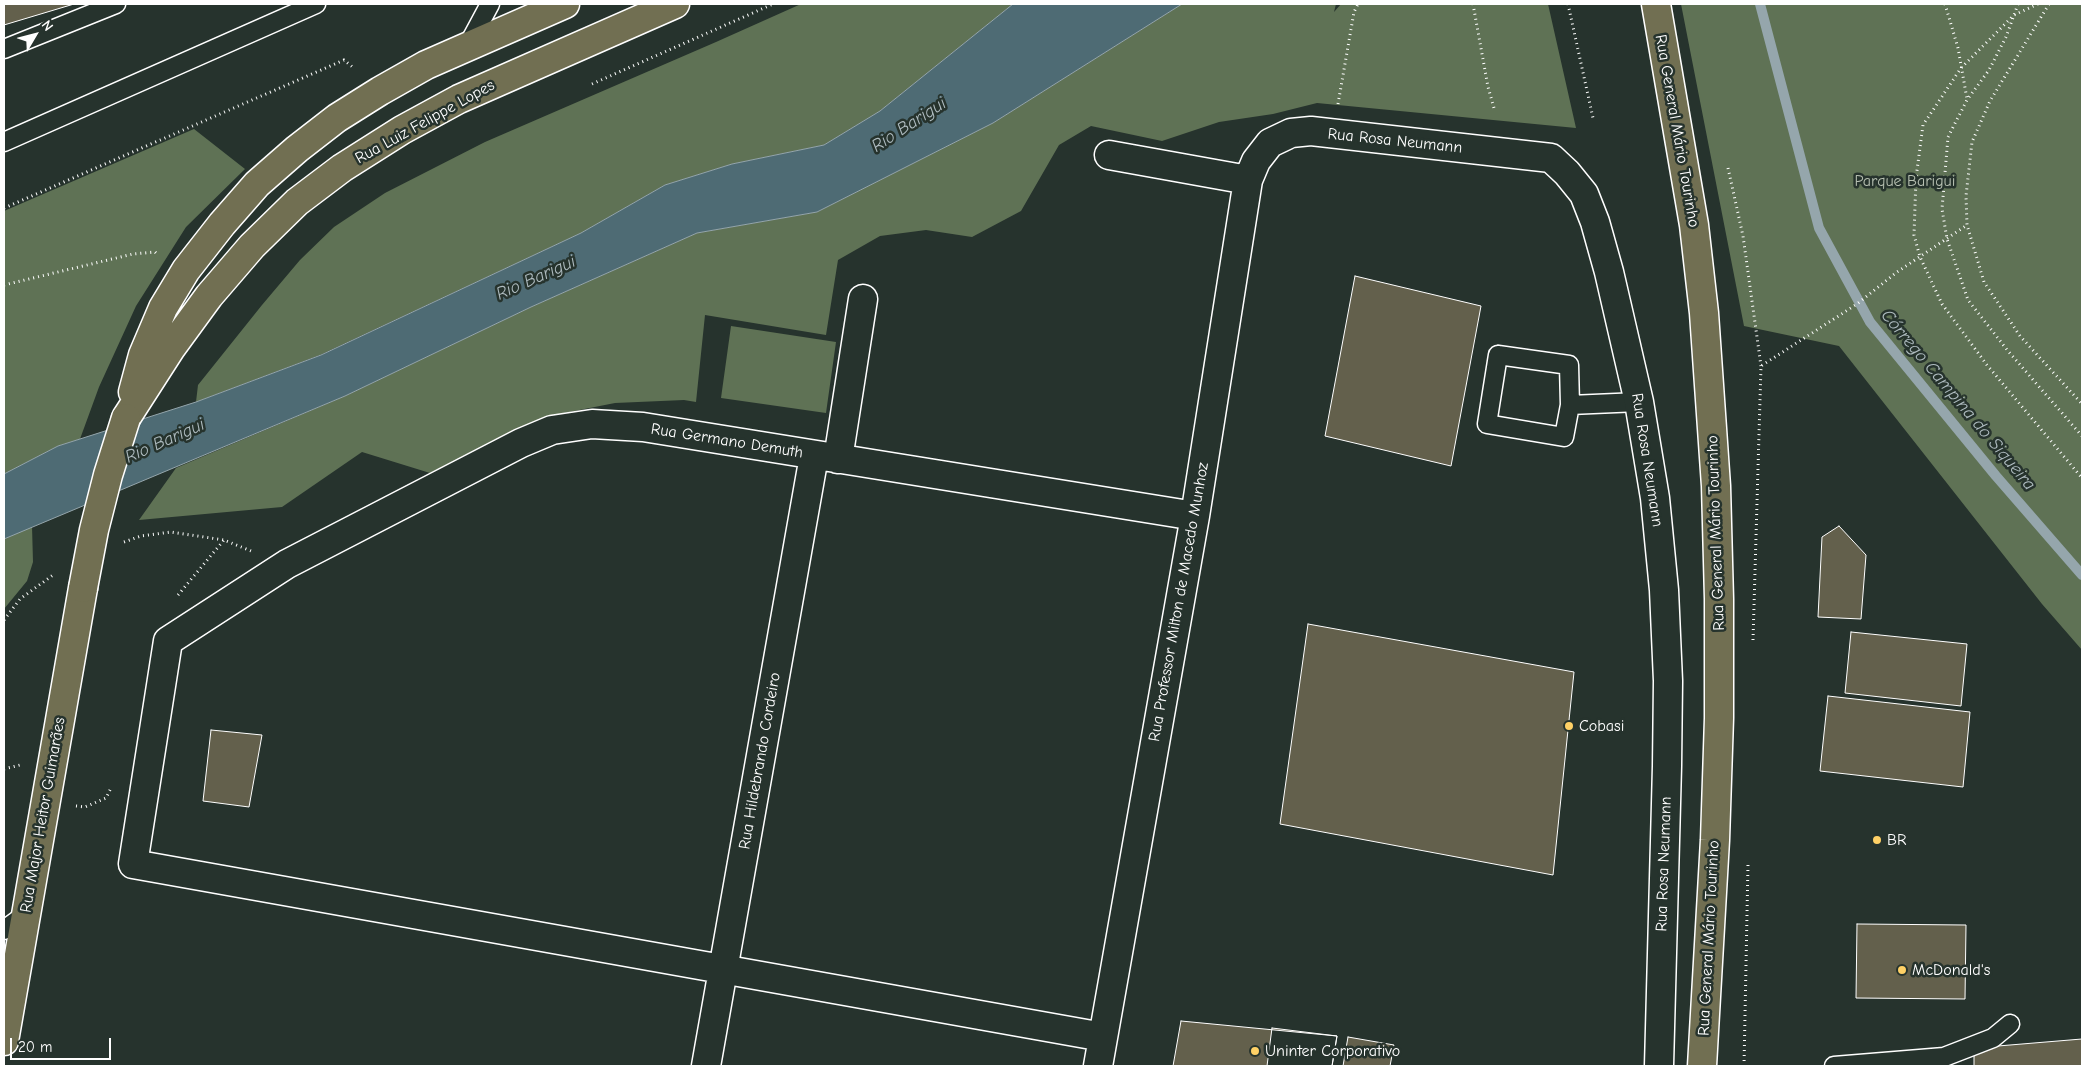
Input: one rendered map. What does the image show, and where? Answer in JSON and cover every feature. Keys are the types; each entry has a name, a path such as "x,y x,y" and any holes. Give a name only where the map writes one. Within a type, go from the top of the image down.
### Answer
{"main road":[{"path":"126,418 143,355 163,308 186,270 222,224 257,184 297,148 336,118 380,91 426,65 468,45 565,4"},
{"name":"Rua Luiz Felippe Lopes","path":"126,418 171,348 209,296 252,246 297,202 342,168 402,130 459,99 675,4"},
{"name":"Rua General Mário Tourinho","path":"1656,4 1694,225 1704,313 1716,486 1719,599 1719,718 1715,840 1702,1066"},
{"name":"Rua Major Heitor Guimarães","path":"4,1041 82,588 103,493 126,418"}],"street":[{"name":"Rua Rosa Neumann","path":"1270,143 1291,133 1311,131 1551,158 1567,173 1584,194 1595,222 1610,272 1639,402 1654,498 1664,590 1667,672 1667,766 1659,1066"},
{"name":"Rua Professor Milton de Macedo Munhoz","path":"1098,1066 1195,516 1248,180 1256,161 1270,143"},
{"path":"1110,154 1248,180"},
{"name":"Rua Hildebrando Cordeiro","path":"706,1066 723,970 826,457 864,299"},
{"name":"Rua Germano Demuth","path":"723,970 133,864 168,641 287,564 521,444 552,430 592,424 643,427 1195,516"},
{"path":"723,970 1103,1037"}],"lane":[{"path":"4,49 116,4"},
{"path":"4,142 316,4"},
{"path":"468,45 490,4"},
{"path":"1498,355 1569,365 1570,405 1564,437 1487,424 1498,355"},
{"path":"1570,405 1639,402"},
{"path":"4,930 26,914"},
{"path":"1834,1066 1944,1057 1993,1038 2010,1024"}],"path":[{"path":"592,84 773,4"},
{"path":"1338,106 1354,12 1358,4"},
{"path":"1474,4 1488,86 1494,108"},
{"path":"1568,4 1593,118"},
{"path":"1945,4 1967,100"},
{"path":"2018,4 2006,37 1989,70 1967,100 1948,137 1942,209 1947,239 1968,300 2008,351 2082,436"},
{"path":"2038,4 2014,15 1961,68 1923,125 1916,178 1914,235 1920,256 1942,304 1981,358 2082,478"},
{"path":"2049,4 1990,101 1972,142 1966,196 1967,225 1984,282 2020,336 2082,404"},
{"path":"4,208 344,60 380,91"},
{"path":"1728,168 1743,236 1761,366 1753,650"},
{"path":"1761,366 1857,304 1897,272 1967,225"},
{"path":"4,285 133,254 155,252 180,282"},
{"path":"115,546 141,536 171,532 224,540 287,564"},
{"path":"4,620 20,599 57,572"},
{"path":"1744,1066 1748,859"}],"green space":[{"path":"801,4 1013,4 880,111 824,145 732,164 665,185 581,233 320,355 196,402 198,385 300,260 334,227 385,193 485,142"},
{"path":"1182,4 1336,4 1334,12 1341,4 1548,4 1576,128 1317,103 1273,114 1219,122 1162,141 1091,126 1059,145 1021,211 972,237 926,230 880,236 838,260 826,335 705,315 696,402 684,400 615,403 554,415 430,473 362,452 282,507 139,520 176,468 345,396 531,307 697,233 817,212 993,123"},
{"name":"Parque Barigui","path":"1681,4 2082,4 2082,650 2042,604 1839,346 1744,326"},
{"path":"194,129 245,169 186,227 136,306 99,387 80,439 58,446 4,474 4,211"},
{"path":"731,326 836,342 826,413 721,398"},
{"path":"32,526 33,562 27,581 4,609 4,539"}],"water":[{"name":"Rio Barigui","path":"1013,4 1182,4 993,123 817,212 697,233 531,307 345,396 4,539 4,474 58,446 196,402 321,355 581,233 665,185 732,164 824,145 880,111"}],"building":[{"path":"4,4 74,4 4,25"},
{"path":"1355,276 1481,306 1451,466 1325,436"},
{"path":"1839,526 1866,555 1861,619 1818,617 1822,537"},
{"path":"1308,624 1574,672 1553,875 1280,824"},
{"path":"1851,632 1967,644 1961,706 1845,693"},
{"path":"1828,696 1970,712 1963,787 1820,771"},
{"path":"211,730 262,735 249,807 203,801"},
{"path":"1857,924 1966,925 1965,999 1856,998"},
{"name":"Uninter Corporativo","path":"1181,1021 1337,1036 1332,1066 1173,1066"},
{"path":"1272,1028 1337,1036 1332,1066 1267,1066"},
{"path":"1348,1037 1394,1045 1390,1066 1343,1066"},
{"path":"2082,1039 2082,1066 1974,1066 1974,1048"}],"waterway":[{"name":"Córrego Campina do Siqueira","path":"1760,4 1819,228 1870,322 1996,476 2082,575"}],"place":[{"name":"Cobasi","path":"1569,726"},
{"name":"BR","path":"1877,840"},
{"name":"McDonald's","path":"1902,970"},
{"name":"Uninter Corporativo","path":"1255,1051"}]}
